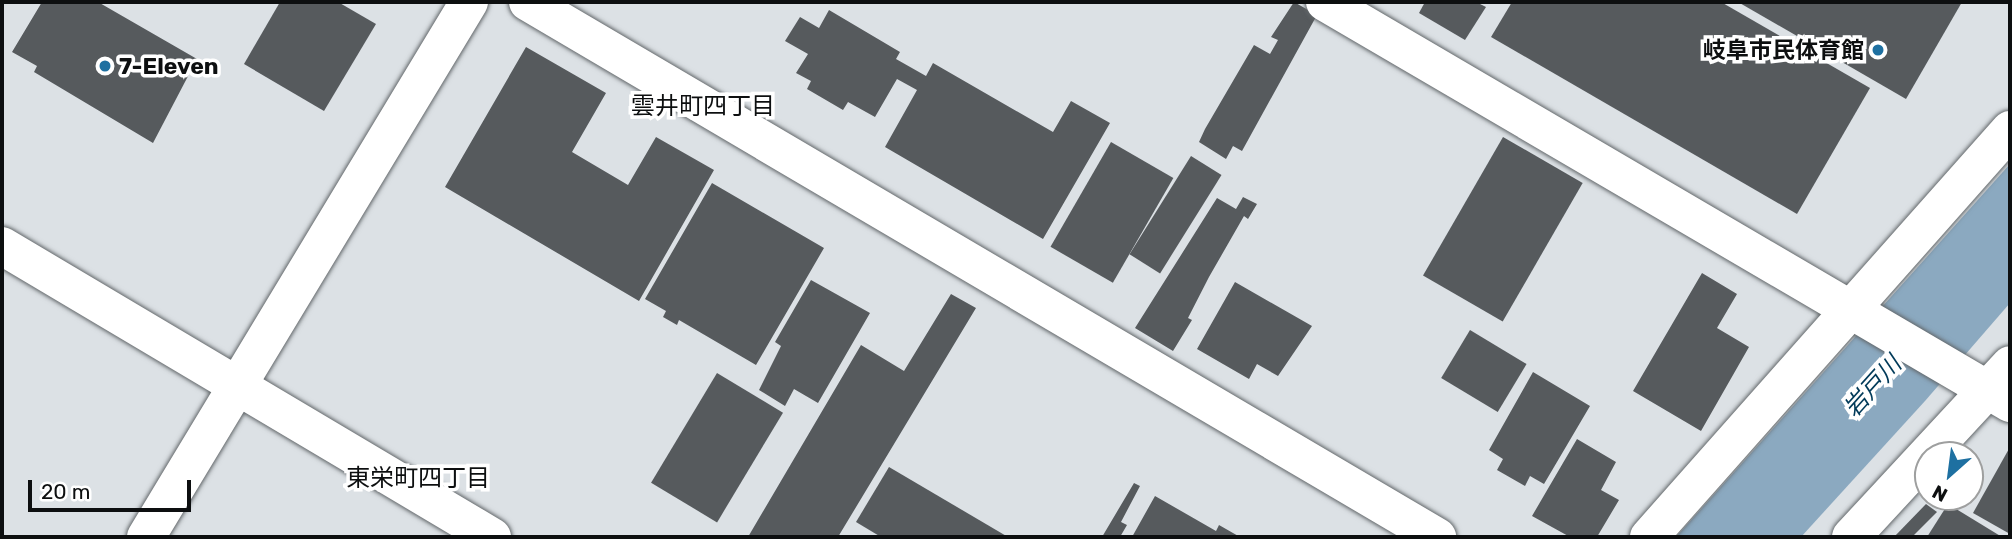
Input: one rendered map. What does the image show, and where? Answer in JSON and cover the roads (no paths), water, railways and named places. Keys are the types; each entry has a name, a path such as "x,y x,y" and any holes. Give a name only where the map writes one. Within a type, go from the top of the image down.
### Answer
{"street":[{"path":"146,537 469,2"},
{"path":"528,2 1437,537"},
{"path":"1325,2 1860,315 1992,383 1851,537"},
{"path":"1649,537 1860,315 2010,130"},
{"path":"2,246 492,537"}],"water":[{"name":"岩戸川","path":"2010,164 2010,303 1925,401 1801,537 1676,537"}],"place":[{"name":"岐阜市民体育館","path":"1878,50"},
{"name":"7-Eleven","path":"105,66"}],"district":[{"name":"雲井町四丁目","path":"703,107"},
{"name":"東栄町四丁目","path":"418,479"}]}
